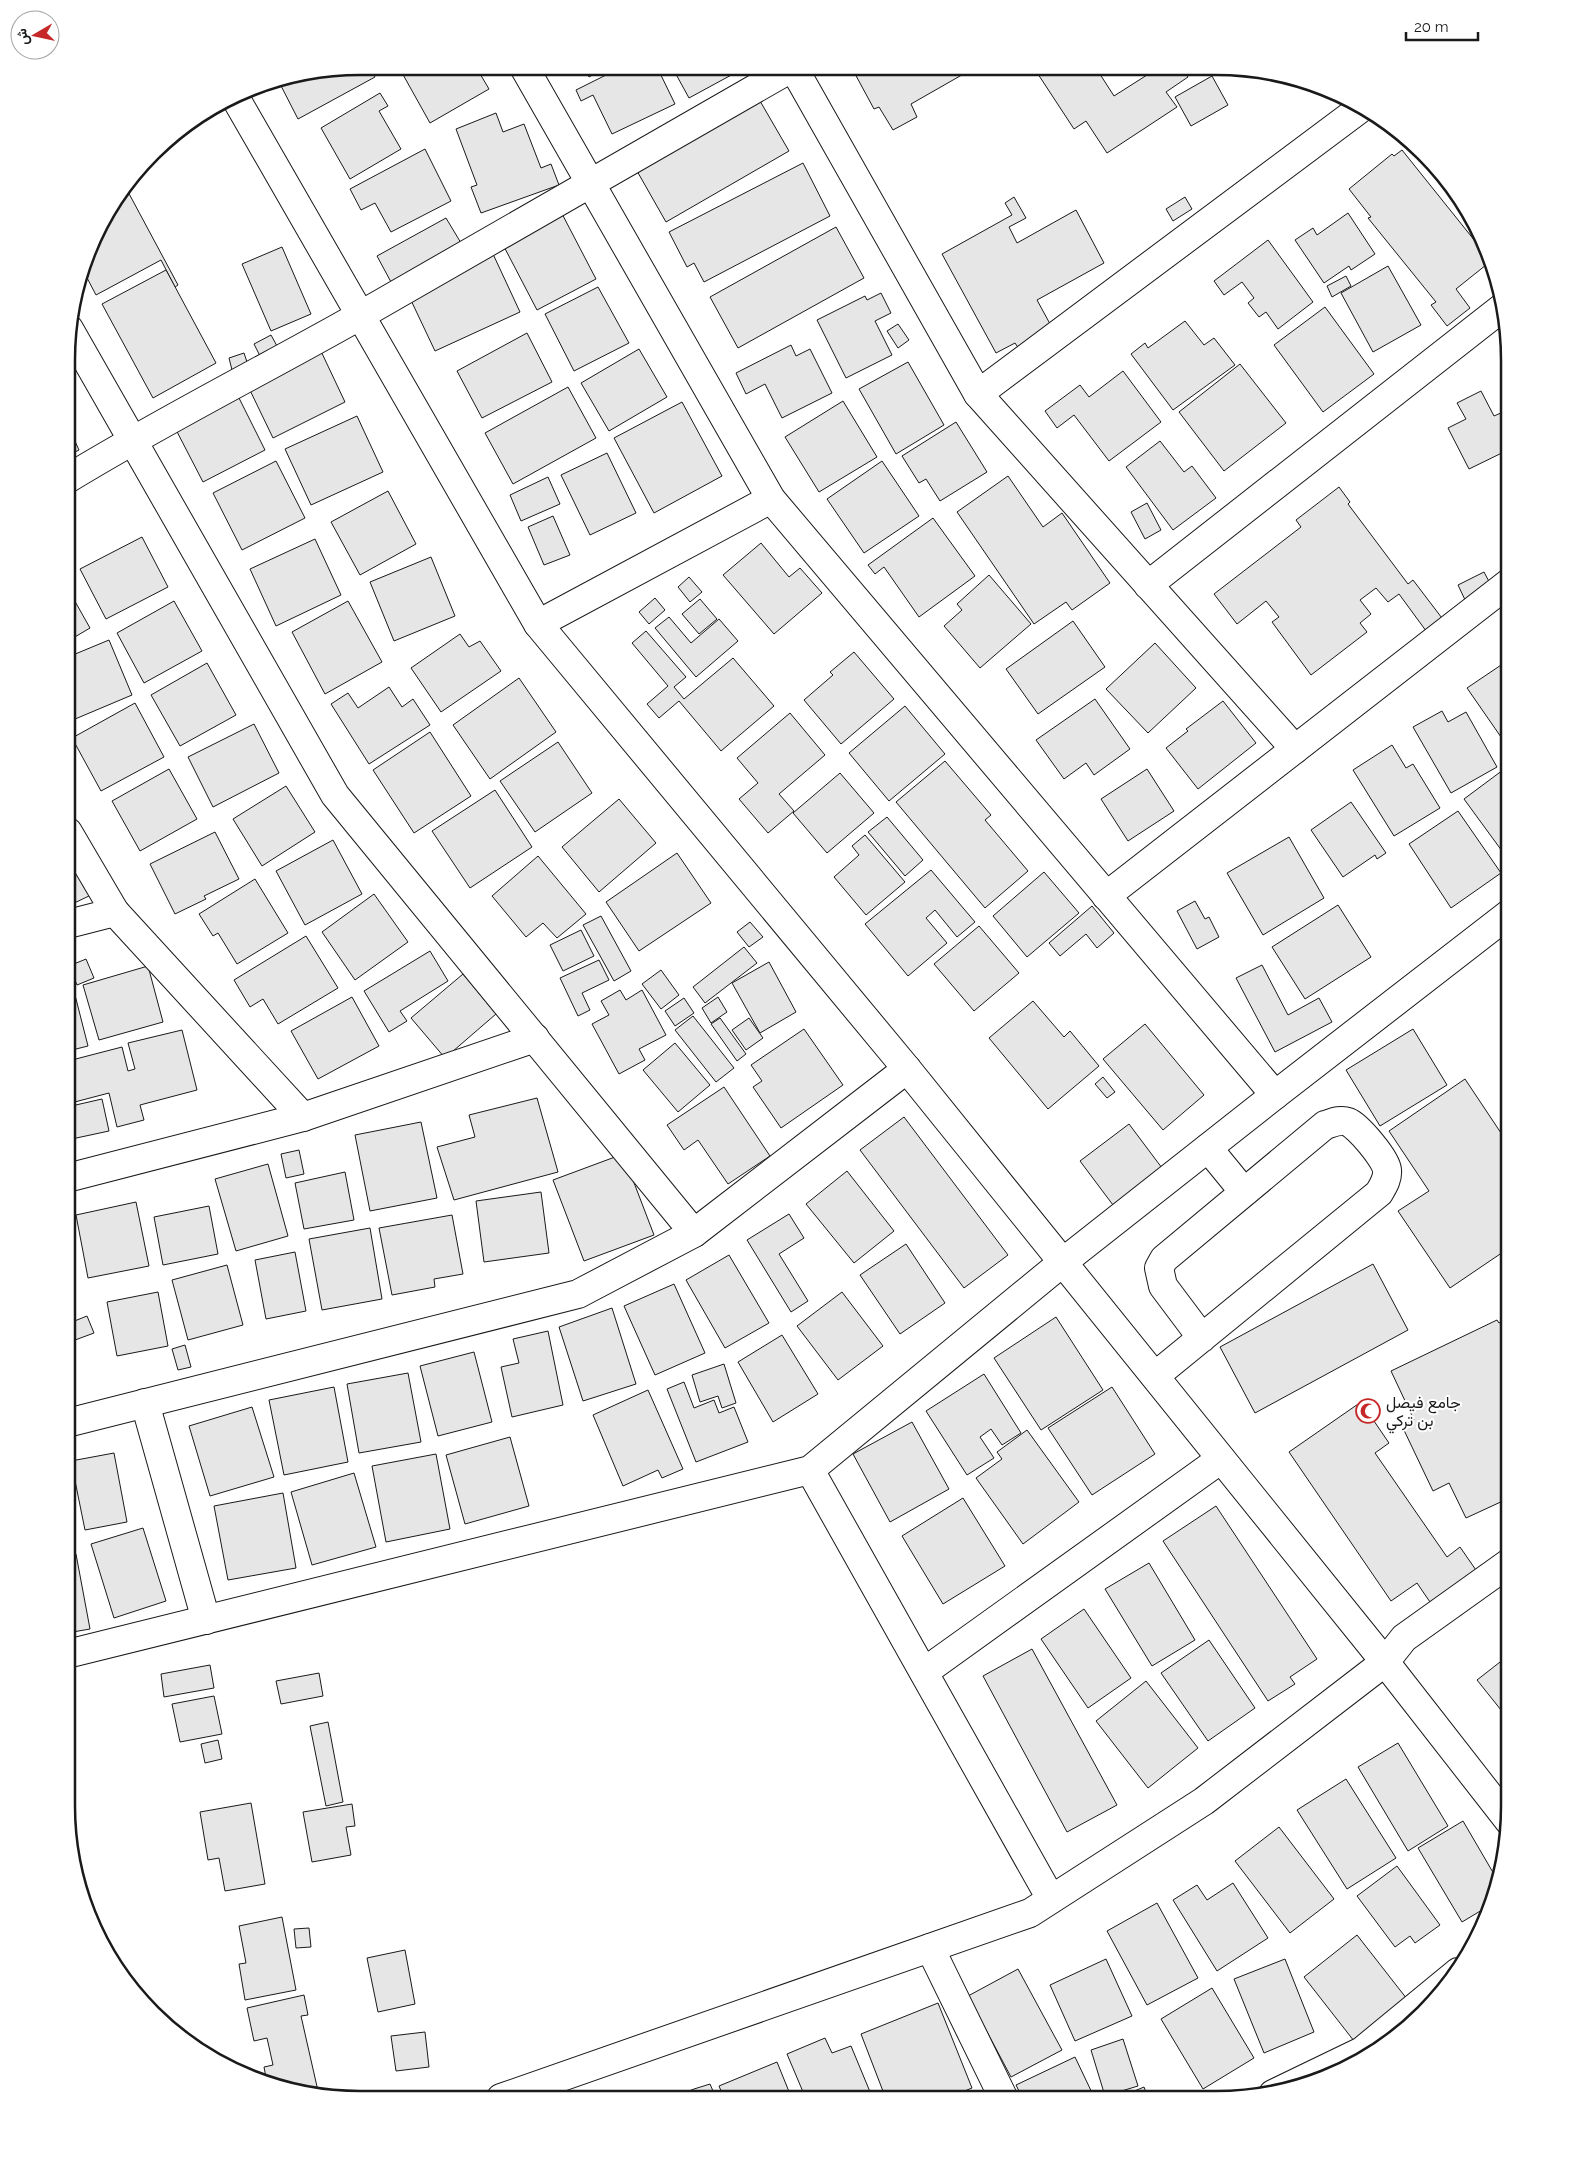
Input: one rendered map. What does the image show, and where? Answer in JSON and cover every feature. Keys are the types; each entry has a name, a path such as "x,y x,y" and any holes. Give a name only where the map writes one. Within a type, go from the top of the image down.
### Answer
{"street":[{"path":"529,75 770,499 1274,1095"},
{"path":"75,474 132,440 360,315 589,182 780,75"},
{"path":"797,75 978,394 1295,749"},
{"path":"238,102 538,624 907,1069 1064,1262 1385,1662 1501,1810"},
{"path":"978,394 1356,112"},
{"path":"1148,585 1497,312"},
{"path":"76,341 334,795 694,1233"},
{"path":"538,624 770,499"},
{"path":"1106,896 1501,589"},
{"path":"75,844 115,912 303,1117"},
{"path":"75,922 115,912"},
{"path":"75,1652 810,1470 1064,1262 1274,1095 1501,920"},
{"path":"75,1176 303,1117 534,1038"},
{"path":"75,1421 578,1294 694,1233 907,1069"},
{"path":"1155,1376 1202,1338 1380,1192 1387,1178 1387,1169 1384,1161 1357,1128 1347,1121 1337,1121 1324,1126 1164,1259 1159,1268 1163,1286 1202,1338"},
{"path":"1208,1148 1244,1192"},
{"path":"145,1403 206,1620"},
{"path":"924,1672 1221,1459"},
{"path":"810,1470 1051,1899"},
{"path":"521,2091 1030,1913 1204,1801 1385,1662 1404,1638 1501,1569"},
{"path":"930,1948 1000,2091"},
{"path":"1385,2035 1415,2009"}],"building":[{"path":"374,75 375,77 298,119 281,86 323,77"},
{"path":"403,75 481,75 489,89 430,123"},
{"path":"606,75 661,75 675,104 612,134 593,95 581,101 576,90"},
{"path":"676,75 731,75 689,98"},
{"path":"856,75 962,75 911,104 917,117 893,130 879,107 874,109"},
{"path":"1039,75 1100,75 1114,96 1147,75 1187,75 1188,77 1166,92 1177,107 1107,153 1086,121 1074,129"},
{"path":"1212,76 1228,105 1191,126 1175,97"},
{"path":"380,93 388,106 379,111 401,149 350,179 321,128"},
{"path":"760,101 789,151 666,222 637,171"},
{"path":"496,113 503,132 524,124 541,168 551,164 559,185 481,213 471,187 477,185 456,129"},
{"path":"425,149 451,201 391,232 375,203 361,210 350,189"},
{"path":"1402,150 1475,241 1485,266 1456,289 1470,308 1447,326 1431,305 1436,302 1368,218 1371,217 1349,189 1392,154 1394,156"},
{"path":"803,163 830,216 704,282 694,263 687,267 669,232"},
{"path":"129,194 178,285 175,287 161,260 96,295 87,278 90,269 104,234"},
{"path":"1014,197 1026,218 1009,227 1017,243 1076,210 1104,263 1037,300 1055,333 1021,352 1015,343 996,353 942,254 1012,215 1005,203"},
{"path":"1185,197 1192,209 1173,221 1166,209"},
{"path":"559,208 596,279 537,310 500,239"},
{"path":"1348,213 1375,254 1351,270 1349,266 1324,283 1295,240 1313,228 1317,235"},
{"path":"446,218 461,243 391,282 377,256"},
{"path":"836,227 864,278 738,348 710,297"},
{"path":"1268,240 1313,302 1278,329 1266,312 1259,317 1248,303 1254,298 1242,282 1224,295 1214,281"},
{"path":"282,247 311,314 271,331 242,264"},
{"path":"493,254 520,312 435,351 408,294"},
{"path":"1388,266 1421,325 1373,352 1341,293"},
{"path":"166,270 216,363 153,398 102,304"},
{"path":"1346,276 1351,286 1332,297 1327,286"},
{"path":"598,287 629,343 574,371 545,314"},
{"path":"881,293 891,313 875,321 892,355 846,378 817,320 865,296 867,300"},
{"path":"1325,307 1374,374 1323,412 1274,345"},
{"path":"1185,321 1204,345 1214,338 1235,365 1173,410 1131,354 1145,343 1148,348"},
{"path":"898,324 909,340 898,348 887,331"},
{"path":"527,333 552,382 482,418 457,371"},
{"path":"271,335 277,346 260,356 254,344"},
{"path":"791,345 796,356 810,349 832,393 782,418 765,384 746,394 736,373"},
{"path":"319,347 345,402 273,438 246,382"},
{"path":"639,349 667,397 609,431 581,383"},
{"path":"244,353 248,365 232,370 229,358"},
{"path":"908,362 944,425 896,454 859,389"},
{"path":"1240,364 1286,423 1224,471 1179,412"},
{"path":"1123,371 1161,422 1109,461 1074,415 1057,428 1045,411 1080,385 1089,397"},
{"path":"568,387 596,438 513,484 485,433"},
{"path":"1481,391 1494,416 1501,413 1501,453 1469,469 1448,428 1466,419 1457,403"},
{"path":"236,392 265,450 203,482 173,424"},
{"path":"843,401 877,457 819,492 785,437"},
{"path":"682,402 722,476 654,513 614,438"},
{"path":"357,416 383,472 311,505 285,449"},
{"path":"956,422 987,472 940,501 926,479 919,483 902,456"},
{"path":"75,441 79,450 75,452"},
{"path":"1160,441 1184,472 1192,466 1216,498 1173,530 1126,467"},
{"path":"607,453 636,513 590,535 561,475"},
{"path":"276,461 305,518 242,550 213,493"},
{"path":"882,461 919,516 864,553 827,499"},
{"path":"1008,476 1043,527 1062,513 1110,583 1072,610 1066,602 1034,624 957,512"},
{"path":"548,477 560,504 521,521 510,495"},
{"path":"1339,487 1350,502 1348,504 1408,584 1413,580 1448,626 1432,639 1399,594 1388,602 1376,588 1360,600 1371,614 1360,623 1367,632 1311,675 1272,622 1279,617 1266,601 1237,624 1214,594 1301,527 1296,520"},
{"path":"388,491 416,544 360,575 331,522"},
{"path":"1147,503 1161,530 1145,539 1131,512"},
{"path":"553,516 570,555 544,565 528,527"},
{"path":"933,518 975,576 919,617 884,567 875,574 868,565"},
{"path":"142,537 168,587 106,619 80,569"},
{"path":"315,539 341,595 276,626 250,569"},
{"path":"761,543 789,577 800,568 822,593 774,634 723,575"},
{"path":"431,557 455,616 394,641 370,582"},
{"path":"1484,572 1494,591 1467,604 1458,585"},
{"path":"989,575 1031,624 980,668 944,626 962,610 957,604"},
{"path":"689,577 702,592 690,602 678,587"},
{"path":"655,598 665,610 649,624 639,612"},
{"path":"700,599 717,619 699,634 682,614"},
{"path":"75,601 90,628 75,637"},
{"path":"174,601 202,651 144,683 117,633"},
{"path":"348,601 382,662 325,694 292,632"},
{"path":"669,617 691,643 719,619 738,641 696,677 655,628"},
{"path":"1073,621 1105,667 1038,714 1006,669"},
{"path":"646,631 686,677 674,687 684,699 733,658 774,706 721,751 679,701 659,718 647,704 668,686 632,643"},
{"path":"460,634 469,647 480,641 501,671 441,712 411,668"},
{"path":"109,640 132,695 75,719 75,654"},
{"path":"1155,643 1196,688 1148,733 1106,689"},
{"path":"854,652 894,699 841,744 804,700 833,675 830,672"},
{"path":"207,663 236,715 180,746 151,695"},
{"path":"1501,665 1501,737 1467,688"},
{"path":"519,678 556,732 490,779 453,725"},
{"path":"389,687 402,707 413,699 430,725 369,764 331,704 348,693 358,708"},
{"path":"1095,699 1130,749 1094,775 1086,763 1064,779 1036,740"},
{"path":"1223,701 1256,743 1198,789 1166,748 1188,731 1186,729"},
{"path":"135,703 164,757 101,791 75,743 75,736"},
{"path":"905,706 945,754 889,801 849,753"},
{"path":"1442,711 1448,722 1466,712 1497,767 1451,793 1413,727"},
{"path":"790,713 825,755 779,794 794,811 768,833 739,799 758,783 737,758"},
{"path":"254,724 279,773 213,807 188,757"},
{"path":"430,732 471,796 414,833 373,770"},
{"path":"558,742 592,793 535,832 500,781"},
{"path":"1392,745 1406,768 1413,764 1440,808 1394,836 1353,770"},
{"path":"945,761 991,815 985,820 1028,871 985,908 896,802"},
{"path":"169,769 197,819 140,851 112,801"},
{"path":"1147,769 1174,811 1128,841 1101,799"},
{"path":"1501,771 1501,850 1464,799"},
{"path":"840,773 874,813 827,853 793,813"},
{"path":"286,786 315,832 262,866 233,819"},
{"path":"495,790 532,847 470,888 432,831"},
{"path":"619,799 656,843 599,892 562,847"},
{"path":"1351,802 1386,853 1377,859 1375,855 1343,877 1311,830"},
{"path":"1458,811 1501,873 1451,908 1409,844"},
{"path":"887,817 923,860 905,876 868,832"},
{"path":"215,832 239,879 204,896 206,899 175,914 150,864"},
{"path":"865,835 905,882 866,915 834,877 859,855 852,846"},
{"path":"1289,837 1324,898 1263,935 1227,873"},
{"path":"333,840 362,894 305,925 276,871"},
{"path":"677,853 711,903 639,951 606,902"},
{"path":"538,856 586,914 557,938 543,923 526,937 492,896"},
{"path":"78,868 91,895 75,903 75,869"},
{"path":"931,870 975,922 957,937 935,910 926,918 947,943 908,976 865,924"},
{"path":"1044,872 1079,913 1027,957 993,916"},
{"path":"255,879 288,933 237,964 218,933 213,936 199,914"},
{"path":"374,894 408,942 355,980 322,932"},
{"path":"1195,901 1205,919 1209,917 1219,937 1197,949 1177,911"},
{"path":"1338,905 1371,957 1305,999 1272,947"},
{"path":"1092,906 1114,933 1097,948 1086,934 1060,956 1049,943"},
{"path":"601,916 631,971 614,981 583,925"},
{"path":"750,922 763,937 749,947 737,932"},
{"path":"979,926 1019,973 974,1011 934,964"},
{"path":"581,930 594,956 563,971 550,945"},
{"path":"306,936 338,988 278,1024 263,999 250,1007 234,980"},
{"path":"744,947 757,963 705,1003 693,987"},
{"path":"430,951 448,981 400,1011 407,1021 389,1032 364,991"},
{"path":"86,959 94,978 77,985 75,980 75,964"},
{"path":"599,960 609,980 582,993 590,1010 578,1016 560,978"},
{"path":"769,962 796,1012 760,1033 732,983"},
{"path":"1262,965 1288,1015 1319,998 1332,1022 1275,1052 1236,978"},
{"path":"148,966 163,1022 99,1040 83,985"},
{"path":"661,970 679,995 661,1009 642,984"},
{"path":"463,974 496,1014 445,1058 411,1018"},
{"path":"620,990 626,1000 642,990 666,1035 639,1049 645,1060 619,1074 592,1024 609,1015 601,1001"},
{"path":"75,995 88,1046 75,1049"},
{"path":"352,997 379,1046 318,1079 291,1031"},
{"path":"718,997 727,1012 711,1023 702,1008"},
{"path":"684,998 694,1013 675,1026 665,1011"},
{"path":"1033,1001 1064,1037 1070,1031 1099,1066 1048,1109 989,1038"},
{"path":"693,1016 734,1068 716,1082 675,1030"},
{"path":"720,1018 746,1054 737,1061 711,1024"},
{"path":"749,1018 763,1038 746,1050 732,1030"},
{"path":"1145,1024 1204,1095 1163,1130 1103,1059"},
{"path":"804,1029 843,1085 781,1128 753,1087 762,1081 751,1065"},
{"path":"1413,1029 1447,1085 1380,1126 1346,1070"},
{"path":"182,1030 197,1090 140,1105 144,1120 117,1127 109,1093 75,1102 75,1059 122,1047 128,1071 135,1069 128,1043"},
{"path":"675,1043 710,1085 678,1112 643,1070"},
{"path":"1103,1077 1115,1092 1107,1098 1095,1084"},
{"path":"1465,1079 1501,1133 1501,1253 1450,1288 1398,1211 1429,1191 1389,1131"},
{"path":"724,1087 770,1156 728,1184 698,1140 684,1150 667,1125"},
{"path":"537,1098 558,1172 454,1200 437,1147 475,1137 469,1115"},
{"path":"102,1099 109,1131 75,1138 75,1105"},
{"path":"904,1117 1008,1255 964,1288 860,1150"},
{"path":"421,1122 437,1198 370,1211 355,1135"},
{"path":"1129,1124 1162,1168 1113,1205 1080,1161"},
{"path":"299,1150 304,1174 286,1178 281,1154"},
{"path":"623,1154 654,1235 584,1261 553,1180"},
{"path":"268,1164 288,1236 236,1251 215,1179"},
{"path":"847,1171 894,1231 854,1263 806,1204"},
{"path":"345,1172 354,1220 304,1229 295,1183"},
{"path":"541,1192 549,1253 484,1262 476,1201"},
{"path":"136,1202 149,1266 88,1278 76,1215"},
{"path":"209,1206 218,1254 163,1265 154,1217"},
{"path":"789,1214 804,1238 779,1254 808,1301 791,1312 747,1240"},
{"path":"452,1215 463,1274 434,1279 435,1287 392,1295 379,1228"},
{"path":"370,1228 382,1299 322,1310 309,1239"},
{"path":"906,1244 945,1303 900,1334 860,1275"},
{"path":"295,1252 306,1311 266,1319 255,1260"},
{"path":"729,1255 769,1323 725,1348 686,1280"},
{"path":"1373,1264 1408,1330 1255,1413 1220,1347"},
{"path":"227,1265 243,1325 188,1340 172,1280"},
{"path":"674,1284 705,1353 655,1375 624,1306"},
{"path":"158,1292 168,1346 117,1356 107,1302"},
{"path":"842,1292 883,1346 838,1380 797,1326"},
{"path":"612,1308 636,1384 583,1401 559,1327"},
{"path":"87,1316 94,1333 75,1340 75,1321"},
{"path":"1056,1317 1103,1390 1041,1430 994,1358"},
{"path":"1497,1320 1499,1323 1501,1322 1501,1502 1466,1518 1449,1483 1433,1491 1402,1426 1414,1420 1391,1371"},
{"path":"548,1331 563,1405 512,1417 501,1367 519,1363 513,1339"},
{"path":"782,1335 818,1394 773,1422 738,1362"},
{"path":"185,1345 191,1367 178,1370 172,1349"},
{"path":"474,1352 492,1422 438,1436 420,1366"},
{"path":"724,1364 736,1403 722,1408 718,1396 700,1402 692,1375"},
{"path":"408,1373 421,1442 359,1453 347,1384"},
{"path":"984,1374 1021,1433 1002,1445 991,1429 980,1437 994,1458 967,1475 926,1411"},
{"path":"684,1382 694,1408 714,1400 719,1413 734,1407 748,1442 696,1462 667,1389"},
{"path":"334,1387 348,1462 284,1475 269,1400"},
{"path":"1112,1387 1155,1454 1092,1495 1048,1428"},
{"path":"648,1390 683,1469 662,1478 658,1470 623,1486 593,1415"},
{"path":"1361,1402 1389,1443 1375,1453 1447,1557 1460,1547 1478,1573 1432,1605 1417,1583 1391,1601 1289,1452"},
{"path":"252,1407 274,1477 210,1496 189,1426"},
{"path":"912,1422 949,1489 890,1522 853,1454"},
{"path":"1027,1430 1079,1502 1023,1544 976,1478 1002,1459 997,1452"},
{"path":"510,1437 529,1506 465,1524 446,1455"},
{"path":"114,1453 127,1522 85,1530 75,1481 75,1460"},
{"path":"436,1454 450,1529 386,1542 372,1466"},
{"path":"354,1473 376,1547 312,1565 291,1492"},
{"path":"283,1493 296,1568 228,1580 214,1506"},
{"path":"963,1498 1005,1566 943,1604 902,1536"},
{"path":"1216,1506 1317,1659 1290,1677 1295,1684 1268,1701 1163,1541"},
{"path":"143,1528 166,1601 114,1618 91,1544"},
{"path":"75,1554 90,1629 75,1632"},
{"path":"1149,1563 1195,1640 1152,1666 1105,1589"},
{"path":"1084,1609 1131,1678 1088,1708 1041,1639"},
{"path":"1209,1640 1255,1708 1208,1741 1161,1673"},
{"path":"1032,1649 1117,1805 1067,1832 983,1676"},
{"path":"1501,1661 1501,1710 1477,1680"},
{"path":"210,1665 214,1688 164,1697 161,1674"},
{"path":"319,1673 323,1696 281,1704 276,1681"},
{"path":"1146,1681 1198,1748 1148,1788 1096,1721"},
{"path":"214,1696 222,1734 180,1742 172,1704"},
{"path":"328,1722 343,1802 326,1806 310,1726"},
{"path":"218,1740 222,1759 205,1763 201,1744"},
{"path":"1398,1743 1448,1826 1408,1851 1358,1767"},
{"path":"1346,1779 1396,1858 1347,1889 1297,1810"},
{"path":"251,1803 265,1884 225,1891 219,1858 208,1860 200,1812"},
{"path":"352,1804 355,1826 346,1827 351,1855 312,1862 303,1812"},
{"path":"1463,1821 1493,1872 1481,1911 1462,1922 1418,1848"},
{"path":"1279,1827 1334,1899 1290,1933 1235,1861"},
{"path":"1397,1866 1440,1925 1415,1943 1410,1936 1395,1947 1357,1896"},
{"path":"1233,1883 1268,1938 1217,1971 1173,1900 1197,1885 1207,1900"},
{"path":"1157,1903 1198,1978 1147,2005 1107,1931"},
{"path":"282,1917 296,1990 245,2000 239,1964 246,1963 239,1926"},
{"path":"309,1928 311,1947 296,1948 294,1929"},
{"path":"1357,1935 1407,1999 1354,2041 1304,1977"},
{"path":"405,1950 415,2004 378,2012 367,1958"},
{"path":"1106,1959 1132,2016 1075,2041 1050,1985"},
{"path":"1285,1959 1314,2032 1264,2053 1234,1979"},
{"path":"1018,1969 1062,2050 1011,2077 968,1996"},
{"path":"1212,1988 1254,2058 1203,2089 1161,2019"},
{"path":"304,1995 308,2015 301,2016 317,2088 265,2075 264,2067 273,2065 267,2038 254,2041 247,2008"},
{"path":"938,2003 972,2088 965,2091 883,2091 861,2034"},
{"path":"425,2032 429,2067 396,2071 391,2036"},
{"path":"825,2038 832,2053 851,2046 870,2091 803,2091 787,2054"},
{"path":"1123,2039 1138,2086 1122,2091 1103,2091 1091,2050"},
{"path":"1075,2057 1091,2091 1019,2091 1016,2085"},
{"path":"777,2062 789,2091 721,2091 719,2086"},
{"path":"710,2084 713,2091 689,2091"},
{"path":"1144,2087 1146,2091 1134,2091"}],"place":[{"name":"جامع فيصل بن تركي","path":"1368,1411"}]}
